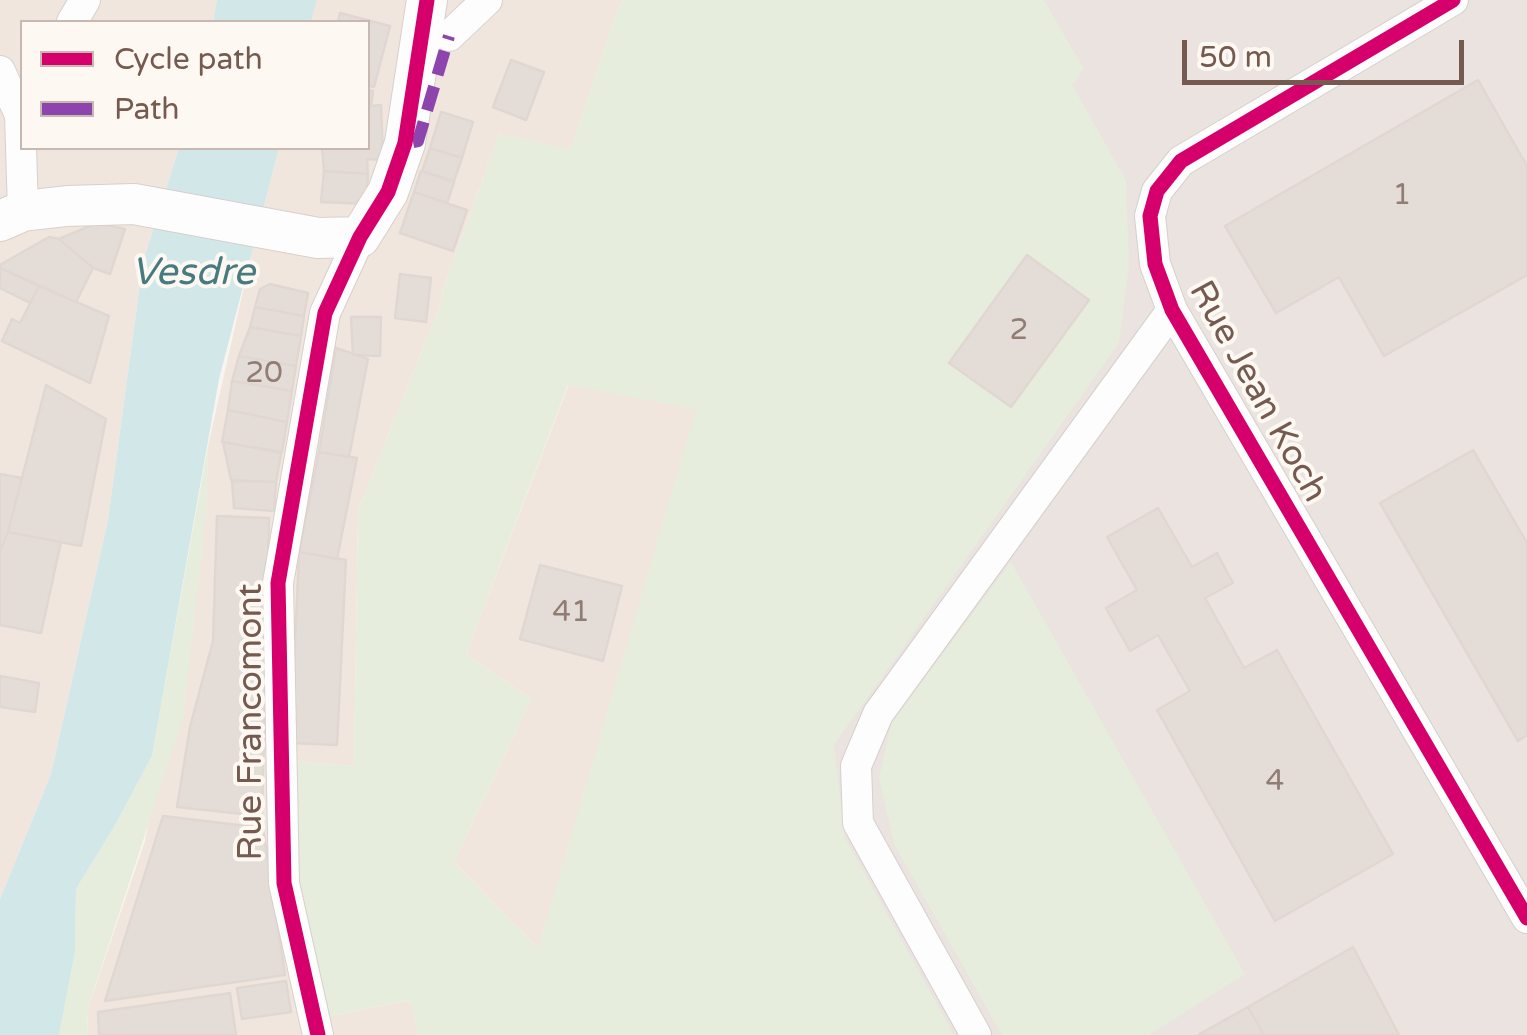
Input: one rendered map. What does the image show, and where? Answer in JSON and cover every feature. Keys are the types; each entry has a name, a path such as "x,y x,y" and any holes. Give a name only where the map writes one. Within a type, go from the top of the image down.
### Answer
{"street":[{"path":"20,122 11,216 67,206 134,204 318,238 360,236 388,192 405,144 427,0"},
{"path":"449,36 487,0"},
{"name":"Rue Jean Koch","path":"1453,0 1181,161 1157,192 1150,216 1155,264 1172,310 1527,918"},
{"path":"0,72 20,110"},
{"name":"Rue Francomont","path":"318,1035 284,882 278,583 325,312 360,236"},
{"path":"976,1035 858,823 856,766 878,714 1172,310"}],"shaded area":[{"path":"0,0 217,0 213,20 20,20 20,150 178,150 143,262 108,520 51,774 0,899"},
{"path":"317,0 624,0 571,150 499,134 441,304 358,510 354,766 289,761 321,1018 411,1000 418,1035 88,1035 87,1011 145,841 206,515 208,446 278,150 370,150 370,20 312,20"},
{"path":"1015,0 1527,0 1527,1035 590,1035"},
{"path":"569,384 697,408 539,949 454,862 531,699 466,654"}],"green space":[{"path":"624,0 1044,0 1084,69 1072,85 1126,180 1129,265 1119,343 834,745 845,838 954,1035 418,1035 410,1000 321,1018 298,883 288,761 354,766 358,510 441,304 499,134 571,149","holes":["568,385 696,409 538,948 454,862 531,699 466,654"]},
{"path":"208,446 206,515 183,719 87,1011 88,1035 59,1035 75,952 76,889 152,756"},
{"path":"1011,562 1245,974 1149,1035 1002,1035 894,844 879,778 892,722"}],"water":[{"path":"217,0 317,0 312,20 213,20"},
{"name":"Vesdre","path":"178,150 278,150 219,379 152,756 76,889 75,952 59,1035 0,1035 0,899 51,774 108,520 143,262"}],"building":[{"path":"340,13 367,20 338,20"},
{"path":"370,21 390,26 374,87 370,86"},
{"path":"511,60 544,72 526,120 493,107"},
{"path":"1478,80 1527,166 1527,275 1384,356 1339,277 1276,313 1225,226"},
{"path":"370,90 373,91 371,106 381,105 383,160 367,159 368,174 324,171 322,150 370,150"},
{"path":"441,112 473,122 462,158 430,148"},
{"path":"430,148 462,158 454,181 422,171"},
{"path":"324,171 368,174 366,204 321,202"},
{"path":"421,171 454,182 447,203 414,192"},
{"path":"414,192 467,210 453,251 400,233"},
{"path":"97,223 125,229 110,274 93,268 59,239"},
{"path":"49,237 59,239 93,268 76,302 0,268"},
{"path":"1027,255 1089,300 1011,407 949,363"},
{"path":"0,268 39,286 30,303 0,288"},
{"path":"400,274 431,278 426,322 395,318"},
{"path":"270,284 308,293 304,316 255,307 260,289"},
{"path":"39,286 109,316 90,383 2,341 12,319 20,323"},
{"path":"255,307 304,316 301,336 250,327"},
{"path":"351,317 381,317 380,356 353,355"},
{"path":"250,327 301,336 296,366 239,356"},
{"path":"336,348 368,359 349,457 319,452"},
{"path":"239,356 296,366 292,391 232,381"},
{"path":"232,381 292,391 287,422 228,410"},
{"path":"46,385 106,419 81,546 8,532"},
{"path":"228,410 287,422 282,452 222,442"},
{"path":"223,442 281,453 276,482 231,480"},
{"path":"1473,450 1527,543 1527,735 1518,741 1380,503"},
{"path":"319,452 357,458 337,559 299,552"},
{"path":"0,474 22,478 0,552"},
{"path":"232,481 276,482 274,511 234,508"},
{"path":"1158,508 1192,567 1217,553 1233,583 1205,598 1244,668 1277,650 1393,854 1275,921 1157,710 1190,691 1158,635 1130,651 1106,608 1137,590 1107,537"},
{"path":"217,516 269,518 262,816 177,807 190,727 213,641"},
{"path":"8,532 61,542 41,633 0,625 0,552"},
{"path":"299,552 346,560 337,745 291,743"},
{"path":"540,565 622,586 603,661 520,639"},
{"path":"0,676 39,683 35,712 0,707"},
{"path":"163,816 263,828 285,975 105,1001"},
{"path":"1353,947 1399,1035 1264,1035 1248,1007"},
{"path":"286,981 291,1012 242,1019 237,988"},
{"path":"230,993 236,1035 99,1035 98,1012"},
{"path":"1248,1007 1264,1035 1198,1035"}],"marked path":[{"path":"413,142 418,141 449,36"}],"cycle path":[{"path":"318,1035 284,883 278,583 325,313 360,237 388,192 405,143 427,0"},
{"path":"1453,0 1181,161 1157,191 1150,216 1155,264 1172,310 1527,918"}]}
